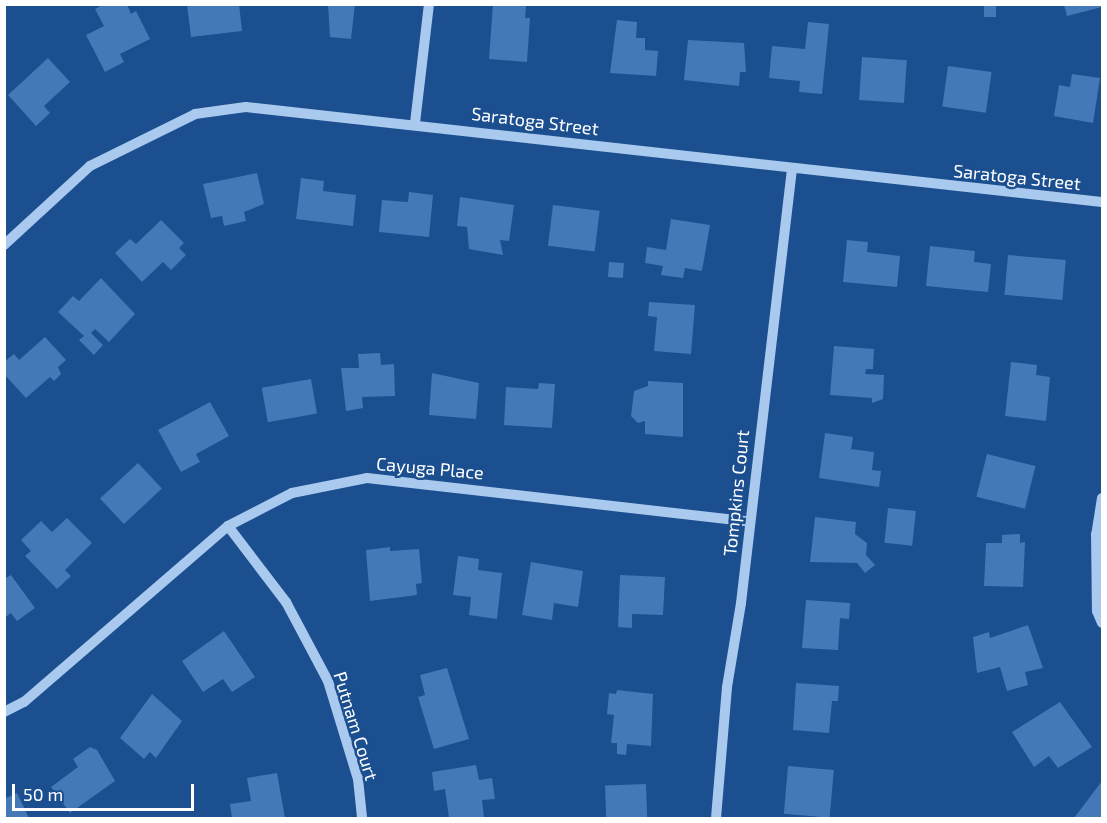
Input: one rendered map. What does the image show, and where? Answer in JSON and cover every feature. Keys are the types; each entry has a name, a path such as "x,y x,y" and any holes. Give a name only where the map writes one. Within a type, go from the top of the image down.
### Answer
{"street":[{"path":"415,123 429,4"},
{"name":"Saratoga Street","path":"4,245 90,166 195,114 246,107 415,123 792,171 1102,202"},
{"name":"Tompkins Court","path":"716,819 747,520 792,171"},
{"name":"Cayuga Place","path":"4,712 24,702 228,526 292,493 367,478 747,520"},
{"path":"1102,498 1096,534 1097,611 1102,623"},
{"name":"Putnam Court","path":"228,526 286,602 328,681 358,779 362,819"}],"building":[{"path":"104,4 127,4 131,14 136,11 150,39 120,54 124,62 105,72 86,35 104,26 95,9"},
{"path":"239,4 242,31 191,37 187,5"},
{"path":"328,4 355,4 351,39 330,37"},
{"path":"493,4 526,6 525,18 530,18 527,62 489,59"},
{"path":"984,4 996,4 996,17 984,17"},
{"path":"1064,5 1102,5 1102,7 1067,16"},
{"path":"617,20 637,22 636,38 645,38 645,50 658,51 656,76 610,73"},
{"path":"808,22 829,24 822,94 799,92 800,81 769,78 772,46 805,49"},
{"path":"688,40 744,43 746,72 740,72 739,86 684,80"},
{"path":"862,57 907,60 904,103 859,100"},
{"path":"48,58 70,82 44,106 50,113 36,126 8,95"},
{"path":"948,66 992,72 986,113 942,107"},
{"path":"1072,74 1100,78 1093,123 1054,116 1059,85 1070,87"},
{"path":"257,173 264,204 244,212 246,221 224,226 222,216 211,218 203,184"},
{"path":"301,178 324,181 323,191 356,195 353,226 296,219"},
{"path":"409,192 433,195 429,237 379,232 382,200 408,202"},
{"path":"460,197 514,205 509,241 500,240 503,255 469,249 467,227 457,226"},
{"path":"553,205 600,211 595,251 548,246"},
{"path":"671,219 710,225 702,271 685,268 683,278 661,275 663,266 645,263 647,247 666,250"},
{"path":"161,220 184,243 179,248 186,255 171,270 163,262 142,282 115,253 130,239 136,244"},
{"path":"847,240 868,242 867,252 900,256 897,287 843,282"},
{"path":"930,246 975,251 974,262 991,264 988,292 926,286"},
{"path":"1008,255 1066,260 1062,300 1005,295"},
{"path":"609,262 624,263 623,278 608,277"},
{"path":"101,278 135,314 109,342 95,329 91,333 103,345 94,355 79,340 84,336 58,312 73,296 79,301"},
{"path":"649,302 695,305 691,354 654,351 657,317 648,316"},
{"path":"45,337 66,360 58,367 61,374 54,381 50,377 26,398 4,374 4,362 14,354 19,360"},
{"path":"834,346 874,349 873,369 866,369 865,374 884,375 883,399 872,403 872,398 830,395"},
{"path":"380,353 381,365 394,364 395,396 362,397 363,408 346,411 341,368 359,368 358,354"},
{"path":"1011,362 1037,365 1036,375 1050,377 1046,421 1005,416"},
{"path":"432,373 479,383 476,419 429,415"},
{"path":"311,379 317,413 268,422 262,388"},
{"path":"648,381 683,383 683,437 645,434 645,421 638,423 631,416 634,391 648,386"},
{"path":"539,383 555,384 552,428 504,425 506,387 538,389"},
{"path":"210,402 229,436 196,454 200,462 181,472 158,430"},
{"path":"825,433 853,437 851,449 874,452 872,470 881,471 879,487 819,478"},
{"path":"987,454 1036,466 1025,509 976,497"},
{"path":"138,463 162,489 124,524 100,498"},
{"path":"888,508 916,511 912,546 884,543"},
{"path":"815,517 856,522 855,534 867,543 866,555 875,565 865,573 857,563 810,562"},
{"path":"67,518 92,543 65,570 71,576 57,589 25,556 31,551 21,540 41,521 52,532"},
{"path":"1020,534 1020,543 1025,542 1023,587 984,586 986,543 1002,543 1002,535"},
{"path":"390,547 390,551 419,549 422,583 416,584 417,595 370,601 366,550"},
{"path":"458,556 479,559 478,570 502,573 497,619 469,615 471,597 453,595"},
{"path":"531,562 583,571 578,607 554,603 552,620 522,615"},
{"path":"11,575 35,608 17,621 11,613 4,618 4,579"},
{"path":"620,575 665,577 663,615 632,614 632,628 618,627"},
{"path":"806,600 850,603 849,619 840,618 838,650 802,648"},
{"path":"1028,625 1043,668 1025,672 1028,685 1007,691 1000,667 977,673 973,637 989,632 990,638"},
{"path":"224,631 255,677 232,692 223,679 203,692 182,661"},
{"path":"447,668 469,739 434,749 418,697 425,695 420,675"},
{"path":"796,683 839,686 838,701 832,701 829,733 793,730"},
{"path":"617,690 653,694 651,746 627,744 626,755 617,754 617,743 611,743 614,715 607,714 609,693 616,694"},
{"path":"152,694 182,721 156,758 150,752 144,759 120,738"},
{"path":"1060,702 1092,747 1058,768 1049,756 1034,767 1012,732"},
{"path":"90,747 97,750 115,781 70,813 51,787 78,767 73,759"},
{"path":"476,765 479,780 492,778 495,799 482,800 484,818 449,818 445,789 434,791 432,772"},
{"path":"788,766 834,770 830,818 784,814"},
{"path":"277,773 285,818 232,818 230,804 251,801 247,778"},
{"path":"1102,781 1102,818 1074,818"},
{"path":"646,784 647,818 606,818 605,785"},
{"path":"17,793 29,818 4,818 4,799"}]}
